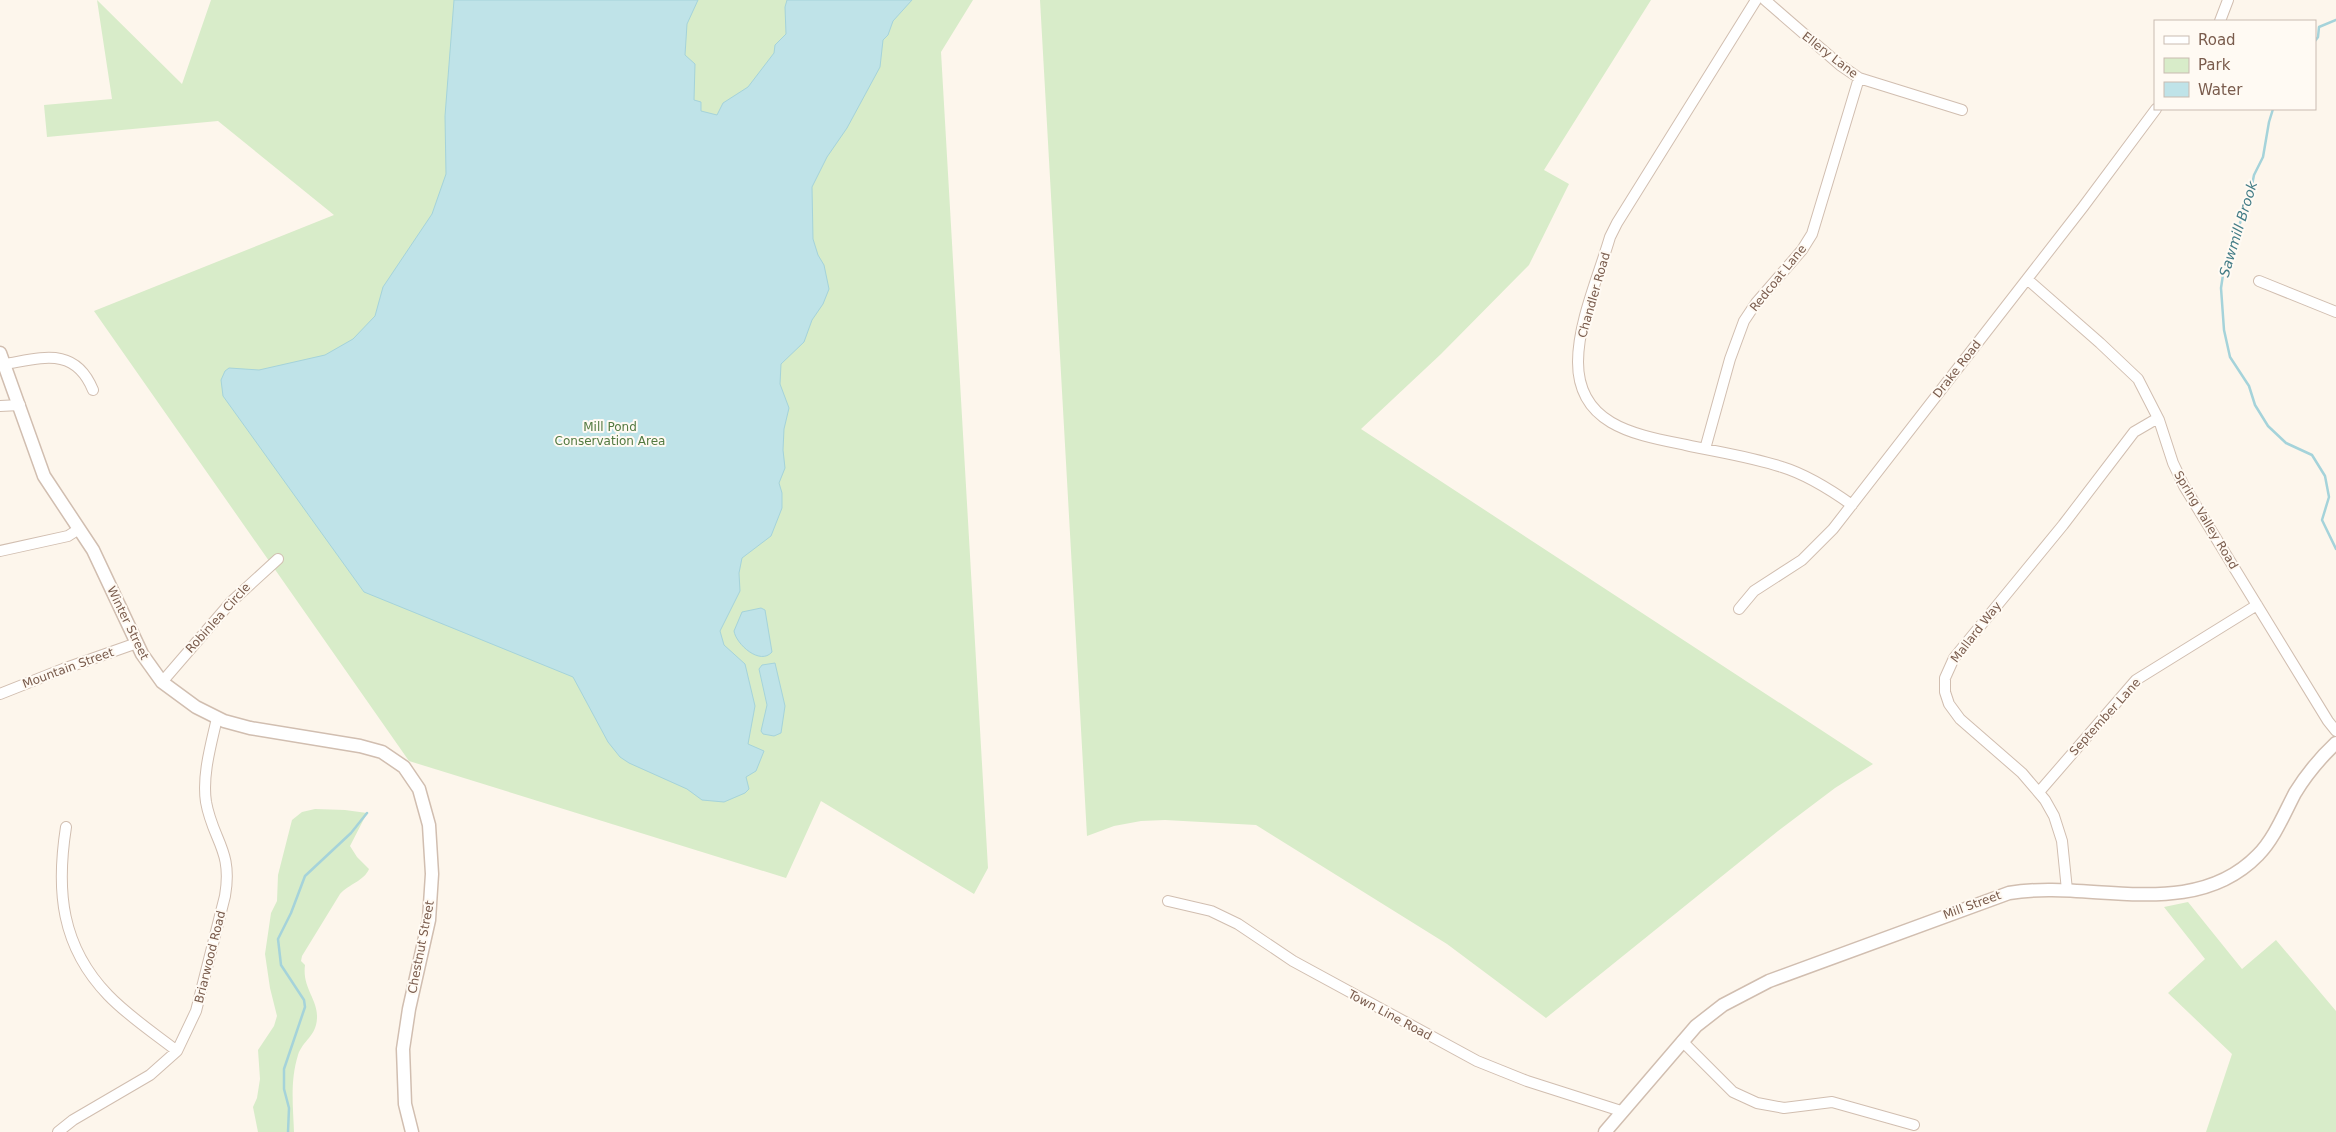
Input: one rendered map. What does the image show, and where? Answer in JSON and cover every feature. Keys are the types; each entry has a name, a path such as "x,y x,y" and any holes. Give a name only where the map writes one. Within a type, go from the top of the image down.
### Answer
{"street":[{"name":"Chandler Road","path":"1756,0 1610,237 1588,309 1579,349 1578,364 1582,385 1592,405 1607,420 1620,428 1643,436 1782,467 1818,484 1852,505"},
{"name":"Ellery Lane","path":"1765,0 1833,60 1859,78 1962,110"},
{"path":"2220,20 2228,0"},
{"name":"Redcoat Lane","path":"1705,449 1730,359 1744,321 1756,303 1802,250 1812,234 1859,78"},
{"name":"Drake Road","path":"1739,609 1754,591 1815,549 1852,505 2155,110"},
{"name":"Spring Valley Road","path":"2027,279 2130,371 2144,388 2158,418 2173,463 2184,486 2328,721 2336,731"},
{"path":"2259,281 2336,312"},
{"path":"2,359 59,357 81,370 93,390"},
{"name":"Winter Street","path":"2,359 44,476 100,564 150,668 162,682 185,700 217,718 250,728 368,748 388,755 404,767"},
{"path":"0,406 20,405"},
{"name":"Mallard Way","path":"2067,890 2062,841 2054,816 2039,792 2013,764 1953,712 1945,692 1946,674 1954,658 2063,525 2134,432 2158,418"},
{"path":"0,551 68,536 79,530"},
{"name":"Robinlea Circle","path":"162,682 230,602 278,559"},
{"name":"September Lane","path":"2039,792 2136,680 2257,605"},
{"name":"Mountain Street","path":"0,694 56,671 137,643"},
{"name":"Briarwood Road","path":"58,1132 73,1120 150,1076 177,1051 196,1011 226,886 225,853 208,811 205,793 206,774 217,718"},
{"name":"Mill Street","path":"1607,1129 1682,1041 1714,1010 1769,981 1995,896 2022,890 2067,890 2164,895 2204,886 2232,874 2254,859 2263,850 2303,782 2336,743"},
{"name":"Chestnut Street","path":"404,767 414,779 423,797 429,825 432,860 429,920 409,1008 403,1044 405,1104 412,1132"},
{"path":"66,827 61,876 65,920 70,936 92,976 108,995 177,1051"},
{"name":"Town Line Road","path":"1168,901 1211,911 1232,920 1293,961 1330,983 1477,1062 1527,1081 1621,1111"},
{"path":"1682,1041 1733,1092 1757,1104 1784,1108 1821,1102 1834,1102 1914,1125"}],"green space":[{"name":"Mill Pond Conservation Area","path":"97,0 182,84 211,0 973,0 941,52 988,868 974,894 821,801 786,878 409,761 94,311 334,215 218,121 47,137 44,105 112,99"},
{"path":"1040,0 1651,0 1544,170 1569,184 1529,265 1441,354 1361,429 1873,764 1835,788 1778,831 1546,1018 1447,944 1256,825 1165,820 1141,821 1114,826 1087,836"},
{"path":"315,809 367,813 350,846 357,857 369,869 364,877 340,894 302,956 301,961 305,965 306,980 317,1011 317,1018 314,1030 300,1050 295,1065 293,1093 294,1132 258,1132 253,1107 257,1098 260,1079 258,1050 274,1026 277,1016 270,988 265,954 271,913 277,901 278,875 292,820 302,812"},
{"path":"2188,902 2242,969 2276,940 2336,1011 2336,1132 2206,1132 2232,1054 2168,993 2205,959 2164,907"}],"water":[{"path":"454,0 698,0 687,24 685,55 695,64 694,100 701,102 701,111 717,115 723,103 748,87 774,53 775,45 786,34 785,7 787,0 912,0 893,21 888,35 883,40 880,67 847,128 827,157 812,187 813,239 818,255 824,265 829,289 823,304 812,320 804,342 781,364 780,384 789,408 784,429 783,450 785,468 779,483 782,493 782,508 771,536 742,558 739,573 740,591 720,631 724,645 745,664 755,706 748,744 764,751 756,771 746,777 749,789 745,793 724,802 702,800 687,789 629,763 620,757 608,742 573,677 364,592 223,396 221,380 225,371 229,368 259,370 325,355 353,339 375,316 383,287 432,214 446,174 445,116"},
{"path":"761,608 765,610 772,652 767,656 755,655 749,652 739,642 734,631 742,612"},
{"path":"775,663 785,706 781,733 774,736 763,734 761,731 767,705 759,669 762,665"}],"waterway":[{"name":"Sawmill Brook","path":"2316,40 2319,27 2336,20"},
{"name":"Sawmill Brook","path":"2273,110 2263,157 2254,175 2250,195 2224,268 2221,288 2224,330 2230,357 2249,386 2255,405 2268,426 2286,443 2312,455 2325,476 2329,497 2322,520 2336,549"},
{"path":"288,1132 289,1108 284,1089 284,1069 305,1007 304,1000 281,965 278,939 291,913 305,876 351,833 367,813"}]}
